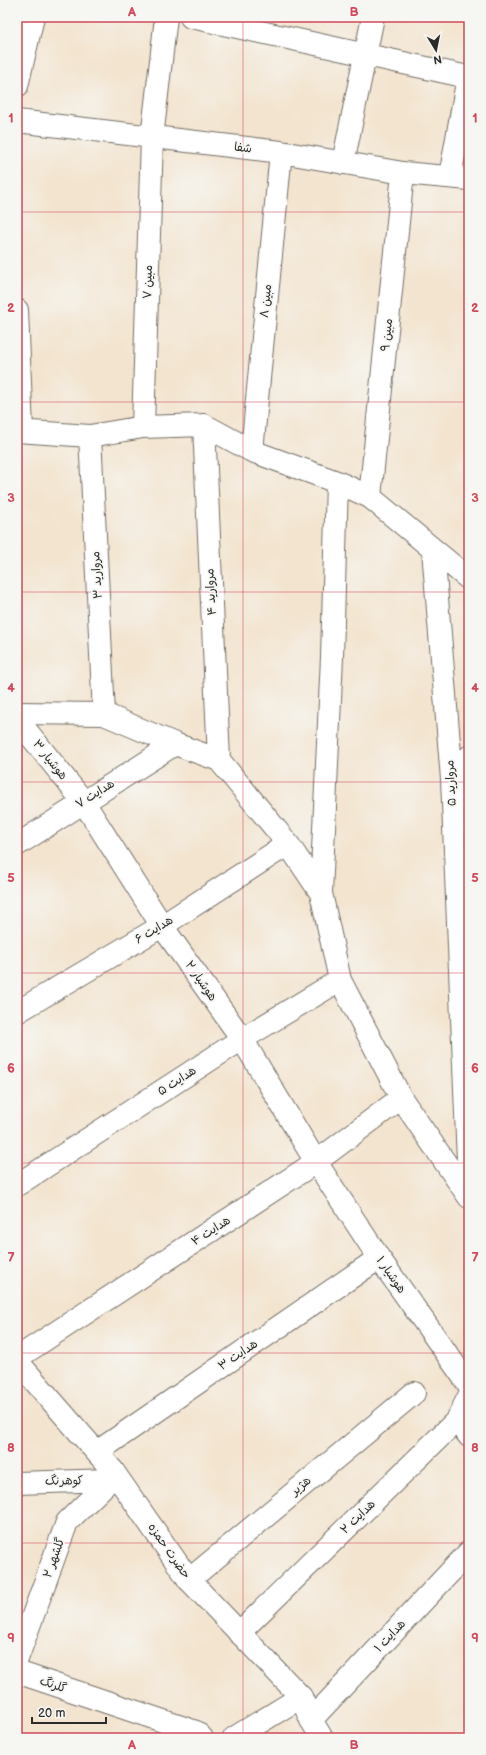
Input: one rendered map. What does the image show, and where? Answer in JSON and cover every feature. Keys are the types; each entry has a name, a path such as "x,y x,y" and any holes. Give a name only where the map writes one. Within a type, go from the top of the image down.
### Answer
{"street":[{"path":"17,86 33,17"},
{"name":"مبین ۷","path":"143,427 152,138 166,17"},
{"path":"192,17 468,77 460,178"},
{"path":"344,163 373,17"},
{"name":"شفا","path":"17,121 281,152 404,173 460,178"},
{"name":"مبین ۸","path":"252,451 281,152"},
{"name":"مبین ۹","path":"370,497 404,173"},
{"path":"17,310 19,431 90,436 143,427 204,425 252,451 337,482 370,497 469,579"},
{"name":"مروارید ۴","path":"204,425 219,760"},
{"name":"مروارید ۳","path":"90,436 104,714"},
{"path":"337,482 332,665 320,893 340,980 401,1098 469,1197"},
{"name":"مروارید ۵","path":"433,550 452,779 469,1185"},
{"path":"17,713 104,714 175,744 219,760 288,844 320,893"},
{"name":"هوشیار ۳","path":"17,718 83,801"},
{"name":"هدایت ۷","path":"17,844 175,744"},
{"path":"452,779 469,757"},
{"name":"هوشیار ۲","path":"83,801 162,926 242,1039 316,1162"},
{"name":"هدایت ۶","path":"17,1012 162,926 288,844"},
{"name":"هدایت ۵","path":"17,1185 242,1039 340,980"},
{"name":"هدایت ۴","path":"17,1358 316,1162 401,1098"},
{"name":"هوشیار ۱","path":"316,1162 379,1258 469,1385"},
{"name":"هدایت ۳","path":"97,1452 379,1258"},
{"name":"حضرت حمزه","path":"17,1362 97,1452 112,1475 189,1580 301,1697 316,1729"},
{"name":"هژیر","path":"189,1580 414,1392"},
{"name":"هدایت ۲","path":"240,1633 463,1428 469,1396"},
{"name":"کوهرنگ","path":"17,1483 112,1475"},
{"name":"گلشهر ۲","path":"17,1659 67,1522 112,1475"},
{"name":"هدایت ۱","path":"316,1729 469,1552"},
{"name":"گلرنگ","path":"17,1672 196,1732 202,1738"},
{"path":"234,1738 301,1697"}]}
